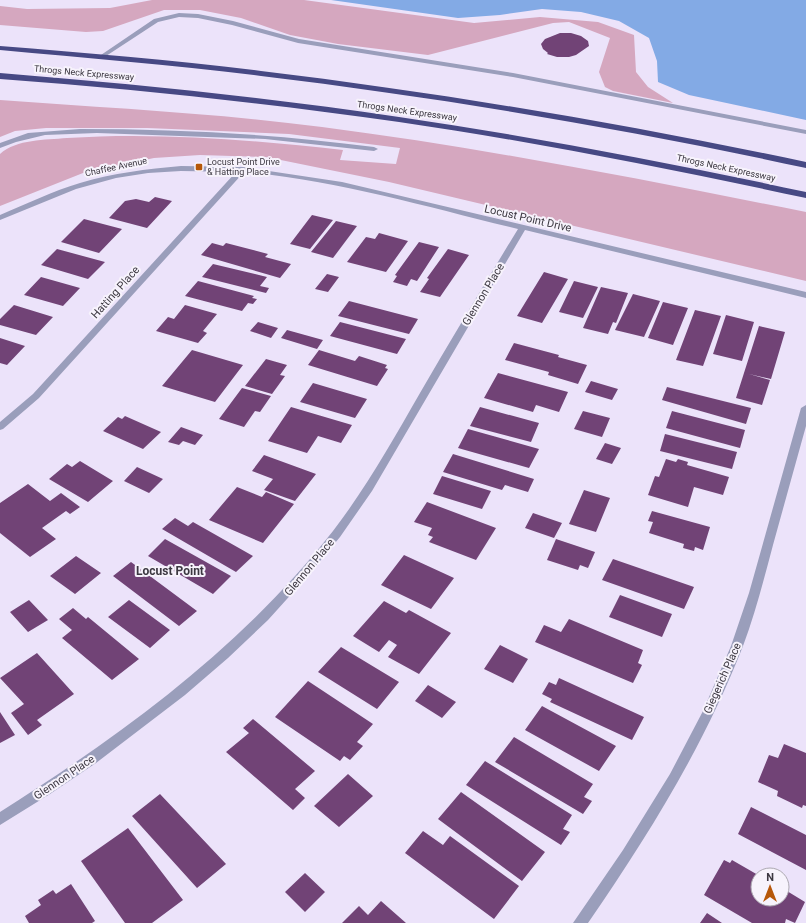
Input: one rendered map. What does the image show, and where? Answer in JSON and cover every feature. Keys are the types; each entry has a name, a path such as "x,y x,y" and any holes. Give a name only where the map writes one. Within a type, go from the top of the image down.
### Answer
{"highway":[{"name":"Throgs Neck Expressway","path":"0,48 297,78 440,97 630,129 806,165"},
{"name":"Throgs Neck Expressway","path":"0,76 215,96 424,123 634,159 806,195"}],"street":[{"path":"101,57 156,20 179,15 198,16 234,23 298,42 493,71 806,132"},
{"path":"0,146 15,138 35,134 113,132 259,136 374,149"},
{"name":"Chaffee Avenue","path":"0,218 71,189 123,174 182,168 243,169"},
{"name":"Locust Point Drive","path":"243,169 268,171 342,184 806,295"},
{"name":"Hatting Place","path":"0,427 42,390 243,169"},
{"name":"Glennon Place","path":"0,819 52,785 141,722 228,651 288,594 337,534 377,474 522,228"},
{"name":"Giegerich Place","path":"580,923 628,854 674,778 708,713 734,653 755,594 806,408"}],"shaded area":[{"path":"152,0 304,0 474,23 540,17 598,22 634,35 636,72 648,87 673,103 613,91 605,87 599,72 610,38 569,22 553,23 428,55 338,44 290,35 241,18 200,10 164,10 103,31 86,32 0,25 0,6 27,9 110,8"},
{"path":"0,100 242,118 383,135 565,165 806,212 806,281 389,182 266,157 200,155 154,158 83,173 0,206 0,154 15,145 32,141 102,136 240,140 343,150 340,160 396,164 400,148 289,134 147,128 46,128 15,131 0,137"}],"water":[{"path":"331,0 806,0 806,120 689,95 658,82 657,61 649,38 619,21 581,12 542,9 500,15 458,18"}],"building":[{"path":"560,33 571,33 581,36 588,41 589,46 576,55 569,57 557,57 547,54 548,53 543,49 541,44 545,39"},
{"path":"155,197 172,201 147,228 109,218 125,201 136,199 149,202"},
{"path":"312,215 333,220 310,249 290,244"},
{"path":"84,219 122,229 99,253 61,242"},
{"path":"336,221 357,226 333,258 311,252"},
{"path":"379,233 408,241 386,272 347,262 366,237 375,239"},
{"path":"419,242 439,247 417,281 411,279 407,286 393,282 397,276 395,275"},
{"path":"212,243 223,246 226,243 268,254 265,257 291,264 280,278 201,255"},
{"path":"57,249 105,262 88,279 41,265"},
{"path":"448,249 469,255 440,297 420,292 429,279 427,278"},
{"path":"213,264 267,277 260,286 269,288 266,293 202,277"},
{"path":"544,272 568,279 542,323 517,316"},
{"path":"327,274 339,277 328,292 315,289"},
{"path":"41,277 80,288 63,306 24,295"},
{"path":"198,281 254,296 252,298 257,299 253,304 248,303 242,311 185,296"},
{"path":"574,281 598,287 583,318 559,312"},
{"path":"601,287 628,293 616,323 613,322 608,334 583,328"},
{"path":"633,294 660,301 644,337 615,330"},
{"path":"349,301 418,319 409,334 338,316"},
{"path":"663,302 688,308 673,345 648,338"},
{"path":"14,305 53,317 36,335 0,325 0,319"},
{"path":"185,305 217,314 203,331 207,333 198,343 156,331 168,317 174,319"},
{"path":"695,310 721,316 703,366 676,360"},
{"path":"726,315 754,322 742,361 713,354"},
{"path":"258,322 278,328 271,338 250,331"},
{"path":"340,322 406,339 397,354 330,336"},
{"path":"759,326 785,332 771,379 749,374 770,380 762,405 736,398"},
{"path":"287,330 323,340 317,349 281,338"},
{"path":"0,338 25,346 7,365 0,363"},
{"path":"514,343 559,355 558,357 587,365 578,384 548,375 549,372 505,360"},
{"path":"192,350 243,365 215,402 162,386"},
{"path":"319,350 355,361 359,356 387,365 385,368 388,369 377,386 308,365"},
{"path":"266,359 287,365 280,375 285,376 272,394 245,386"},
{"path":"498,373 568,392 559,412 536,405 533,412 484,398"},
{"path":"591,381 618,389 612,400 585,392"},
{"path":"313,383 367,399 355,418 300,402"},
{"path":"667,387 751,408 746,424 662,400"},
{"path":"242,388 271,396 260,412 255,411 244,427 219,419"},
{"path":"291,407 352,425 341,443 318,436 307,453 268,441"},
{"path":"480,407 539,423 531,442 470,426"},
{"path":"583,411 610,418 602,437 574,429"},
{"path":"672,411 745,430 740,448 666,428"},
{"path":"125,416 161,432 143,449 103,431 118,417 122,419"},
{"path":"181,427 203,435 195,445 183,441 179,445 168,442"},
{"path":"468,429 539,449 529,468 458,448"},
{"path":"665,434 737,452 732,469 660,451"},
{"path":"605,443 621,448 612,464 596,459"},
{"path":"453,454 534,479 528,492 505,485 502,490 443,472"},
{"path":"264,455 316,474 295,501 264,490 273,479 252,471"},
{"path":"666,459 676,462 678,459 688,462 687,465 729,477 723,495 694,487 688,507 648,495 655,476 659,477"},
{"path":"80,461 113,481 88,502 49,479 67,464 72,467"},
{"path":"137,467 163,479 149,493 124,481"},
{"path":"442,476 491,491 482,509 433,494"},
{"path":"28,484 50,501 61,493 80,507 70,514 66,511 42,528 56,539 30,557 0,533 0,503"},
{"path":"237,487 262,497 266,492 294,504 263,543 209,520"},
{"path":"584,490 610,498 596,532 569,524"},
{"path":"427,502 496,528 476,560 429,542 433,537 428,535 432,528 414,522"},
{"path":"652,511 710,527 703,550 695,547 694,551 683,548 684,544 649,533 653,522 648,521"},
{"path":"533,513 562,523 554,538 525,528"},
{"path":"175,518 188,526 193,522 253,556 236,572 162,529"},
{"path":"165,539 231,576 213,594 148,556"},
{"path":"556,539 595,552 588,568 580,565 578,570 547,560"},
{"path":"404,555 454,578 431,609 381,585"},
{"path":"76,556 101,573 75,594 50,576"},
{"path":"613,559 694,587 684,609 602,580"},
{"path":"131,562 197,611 179,626 113,576"},
{"path":"620,595 672,614 662,637 609,617"},
{"path":"29,600 48,620 28,632 10,612"},
{"path":"129,600 170,630 150,648 108,617"},
{"path":"384,601 406,613 409,610 451,633 419,674 388,657 397,645 389,640 379,652 353,636"},
{"path":"73,608 86,619 88,617 139,659 112,680 62,638 72,630 59,619"},
{"path":"569,619 643,650 638,663 642,665 633,683 535,642 544,625 561,632"},
{"path":"500,645 528,659 513,683 484,669"},
{"path":"341,647 399,682 377,709 318,672"},
{"path":"37,653 74,694 37,720 42,725 28,735 11,713 24,704 0,678"},
{"path":"559,678 644,717 632,740 550,702 552,699 542,694 549,682 556,685"},
{"path":"308,681 373,724 357,742 363,746 350,760 344,756 340,761 275,717"},
{"path":"428,685 456,702 442,718 415,701"},
{"path":"542,706 616,746 599,771 525,730"},
{"path":"0,712 15,735 0,743"},
{"path":"253,719 315,771 295,789 305,798 293,810 226,752 249,733 243,728"},
{"path":"514,737 593,784 584,797 592,801 583,814 495,762"},
{"path":"784,744 806,753 806,806 803,805 802,808 777,796 778,791 758,782 769,755 778,758"},
{"path":"485,761 572,815 563,829 570,832 561,845 466,785"},
{"path":"348,774 373,796 339,827 314,806"},
{"path":"461,792 545,852 522,881 438,819"},
{"path":"160,794 226,864 197,888 132,816"},
{"path":"751,807 806,835 806,870 738,834"},
{"path":"128,828 183,900 152,923 125,923 81,861"},
{"path":"423,831 443,845 450,836 519,886 494,919 405,853"},
{"path":"724,860 730,863 732,860 750,870 750,907 790,907 790,893 805,902 795,923 786,919 785,923 752,923 704,895"},
{"path":"305,873 325,892 305,912 285,892"},
{"path":"71,884 95,921 92,923 29,923 25,916 41,905 38,900 53,890 56,894"},
{"path":"381,901 406,923 342,923 359,906 368,915"},
{"path":"707,913 722,923 700,923"}],"place":[{"name":"Locust Point Drive & Hatting Place","path":"199,167"}],"district":[{"name":"Locust Point","path":"170,571"}]}
